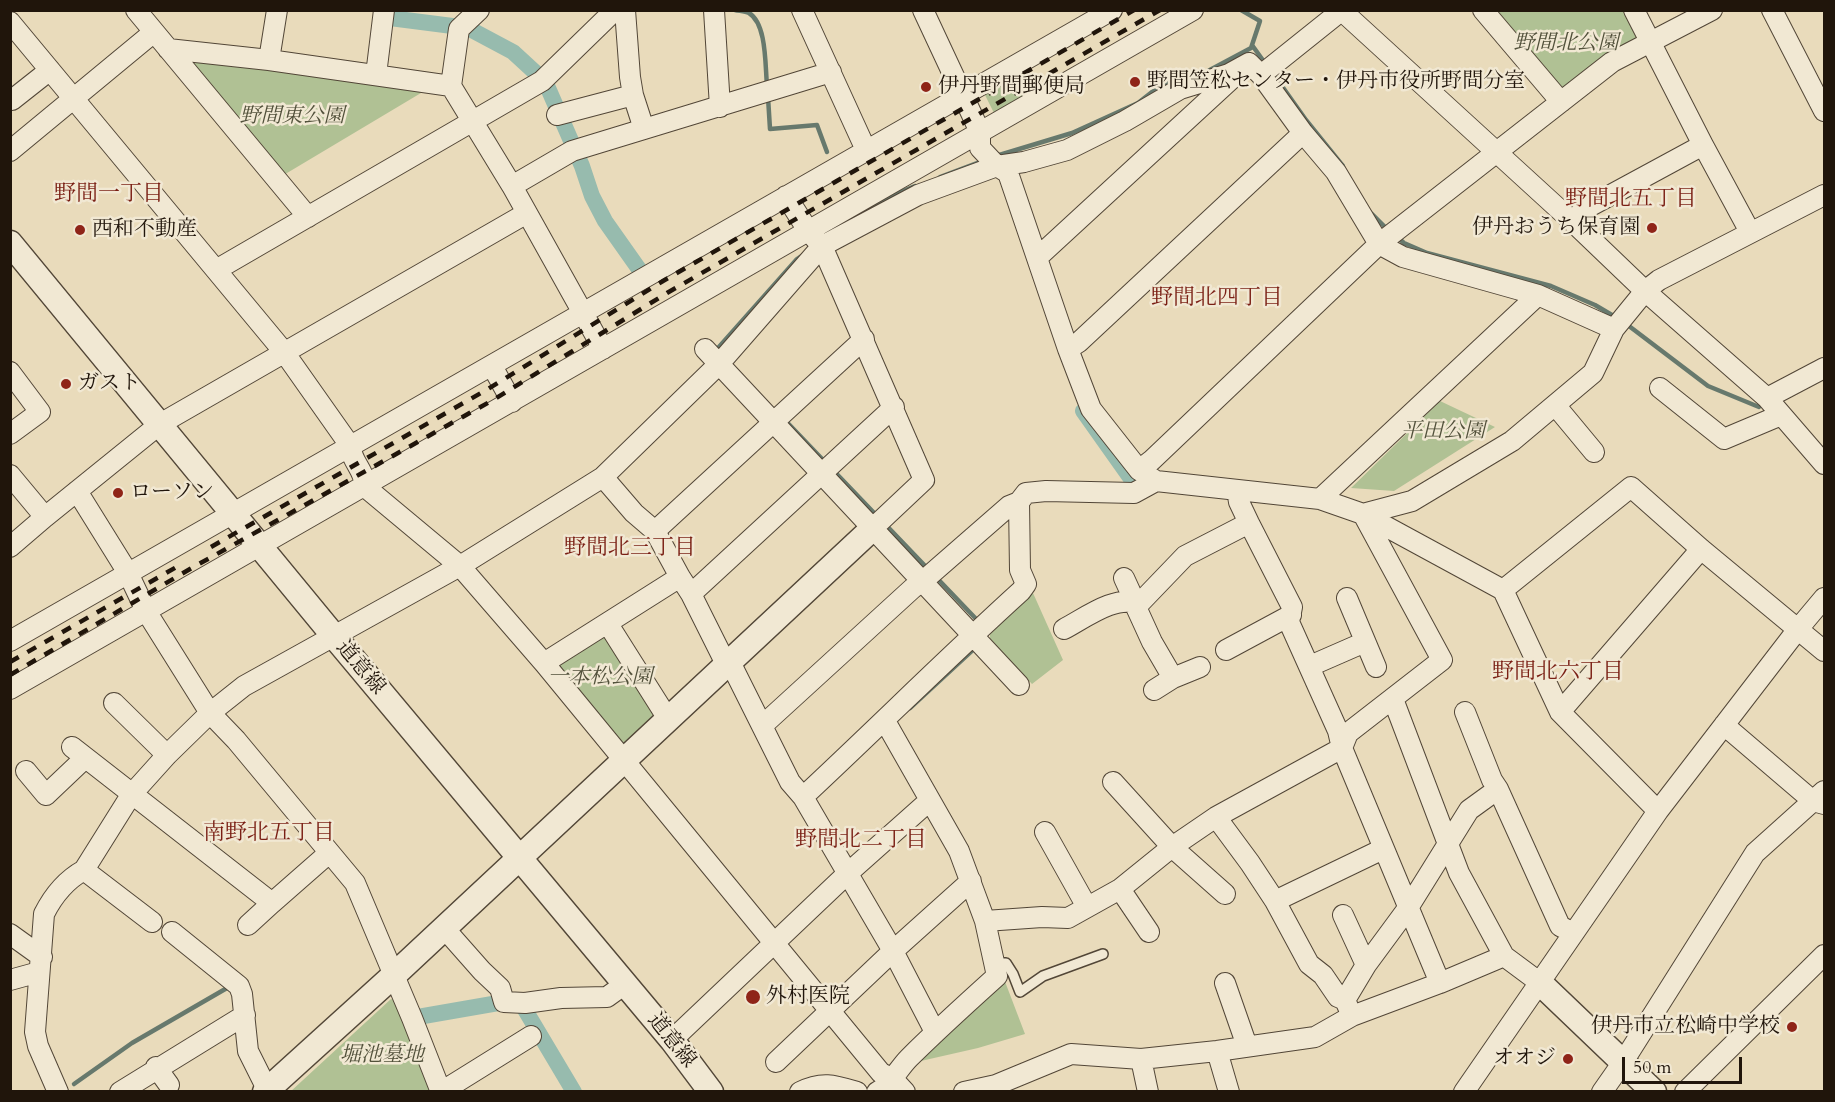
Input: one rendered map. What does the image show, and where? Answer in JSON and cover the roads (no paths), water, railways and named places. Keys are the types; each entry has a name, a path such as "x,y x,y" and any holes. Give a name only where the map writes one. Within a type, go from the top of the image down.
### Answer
{"street":[{"path":"136,10 308,217"},
{"path":"269,60 277,10"},
{"path":"375,75 384,10"},
{"path":"479,10 459,29 451,86 512,186 603,349"},
{"path":"216,270 542,81 615,10"},
{"path":"625,10 633,95 644,129"},
{"path":"714,10 720,107"},
{"path":"802,10 866,150"},
{"path":"923,10 961,96 980,132 980,148 1008,173 1091,409 1139,470 1156,481 1320,499 1363,514 1503,590 1560,712 1658,812"},
{"path":"10,641 1112,10"},
{"path":"63,1091 38,1046 35,1032 44,914 49,904 71,877 84,870 131,795 167,755 210,713 244,686 460,566 603,477 719,364 815,239 980,132 1193,10"},
{"path":"1483,10 1561,102"},
{"path":"1634,10 1750,231"},
{"path":"1139,470 1379,244 1612,62 1712,10"},
{"path":"1772,10 1824,111"},
{"path":"1038,257 1255,69 1341,11 1573,222 1645,291 1767,399 1824,464"},
{"path":"13,31 50,70 284,352 351,447 351,455 365,478 364,486"},
{"path":"10,151 154,32"},
{"path":"168,49 269,60 451,86"},
{"path":"1255,69 1303,133 1336,172 1379,244 1403,257 1538,295 1614,329"},
{"path":"10,689 603,349 815,239 918,195 991,160 1024,162 1067,150 1125,121 1180,89 1229,74 1255,69"},
{"path":"12,100 50,70"},
{"path":"512,186 572,151 831,72"},
{"path":"560,114 633,95"},
{"path":"1068,349 1088,334 1303,133"},
{"path":"1573,222 1583,210 1704,145"},
{"path":"1363,514 1412,501 1512,441 1593,373 1614,329 1645,291 1659,280 1750,231 1824,195"},
{"path":"172,932 239,986 245,1015 248,1051 271,1089 924,480 864,339 815,239 786,196"},
{"path":"10,547 160,424 527,213"},
{"name":"道意線","path":"10,243 519,859 672,1040 711,1092"},
{"path":"1320,499 1538,295"},
{"path":"655,531 864,339"},
{"path":"705,349 1019,685"},
{"path":"492,366 512,402"},
{"path":"1767,399 1824,368"},
{"path":"10,372 40,412 10,434"},
{"path":"1672,393 1719,441 1781,415"},
{"path":"1555,405 1594,452"},
{"path":"691,594 894,407"},
{"path":"10,475 45,518"},
{"path":"603,477 633,513 655,531 691,594 722,656 730,662 790,782 803,797 893,951 935,1032"},
{"path":"763,725 913,588 1026,494 1046,491 1134,493 1156,481"},
{"path":"364,486 460,566 543,663 891,1087 935,1032 997,976 985,921 959,851 885,721"},
{"path":"1503,590 1631,487 1701,549 1824,651"},
{"path":"1237,490 1239,502 1292,607 1289,622 1338,731 1342,748 1440,984"},
{"path":"77,491 128,573 146,611 210,713 236,740 355,883 441,1092 531,1036"},
{"path":"803,797 1021,591 1026,584 1020,570 1019,502"},
{"path":"985,921 1042,917 1068,918 1120,889 1172,847 1216,817 1342,748 1348,733 1442,660 1363,514"},
{"path":"1137,603 1185,556 1249,523"},
{"path":"1560,712 1701,549"},
{"path":"543,663 680,577"},
{"path":"1124,578 1137,603 1136,607 1152,642 1173,678"},
{"path":"1347,598 1376,667"},
{"path":"1464,1092 1658,812 1798,628 1824,598"},
{"path":"1064,629 1116,602 1130,600 1137,603"},
{"path":"1226,650 1291,615"},
{"path":"608,624 668,719"},
{"path":"1310,666 1365,642"},
{"path":"1154,690 1173,678 1200,667"},
{"path":"1393,699 1459,873 1504,956 1539,982 1654,1092"},
{"path":"114,703 167,755"},
{"path":"1465,712 1492,780 1560,926 1573,933"},
{"path":"1602,1092 1755,853 1821,799 1724,725"},
{"path":"26,771 46,795 78,752 272,903"},
{"path":"1113,782 1172,847 1225,894"},
{"path":"1349,1008 1366,965 1408,908 1469,810 1498,789"},
{"path":"672,1040 847,874 929,801"},
{"path":"1216,817 1275,901 1309,964 1323,975 1338,998 1349,1008"},
{"path":"1045,832 1087,907"},
{"path":"1275,901 1383,849"},
{"path":"248,925 329,853"},
{"path":"84,870 152,922"},
{"path":"776,1062 971,881"},
{"path":"1120,889 1149,932"},
{"path":"1343,915 1366,965"},
{"path":"444,928 500,988 504,1002 525,1003 561,998 607,997 625,984"},
{"path":"10,934 40,964"},
{"path":"1685,1092 1824,955"},
{"path":"964,1092 996,1085 1071,1054 1141,1059 1217,1051 1315,1036 1349,1008 1440,984 1504,956"},
{"path":"10,980 40,964"},
{"path":"1225,983 1247,1046"},
{"path":"120,1092 156,1067 245,1015"},
{"path":"1217,1051 1229,1092"},
{"path":"1141,1059 1148,1092"},
{"path":"156,1067 169,1085"},
{"path":"800,1092 816,1084 836,1086 856,1092"}],"lane":[{"path":"993,963 1006,963 1020,992 1043,976 1103,954"}],"waterway":[{"path":"391,10 390,18 468,28 513,52 538,75 548,88 582,166 592,196 605,221 641,272"},
{"path":"735,10 749,13 759,26 764,46 767,85"},
{"path":"1206,72 1251,48 1260,21 1241,10"},
{"path":"1252,45 1267,66"},
{"path":"1272,72 1343,166"},
{"path":"996,156 1072,133 1138,103 1174,80 1189,76"},
{"path":"768,97 770,129 817,125 827,152"},
{"path":"940,177 985,160"},
{"path":"851,220 896,194 915,186"},
{"path":"1372,214 1389,231"},
{"path":"1396,236 1404,243 1427,253 1551,286 1595,305 1617,318"},
{"path":"722,353 718,348 803,255"},
{"path":"1625,323 1708,386 1759,407"},
{"path":"1083,411 1134,483"},
{"path":"783,418 825,462"},
{"path":"833,470 877,516"},
{"path":"885,524 929,570"},
{"path":"935,576 979,622"},
{"path":"910,708 976,647"},
{"path":"74,1084 132,1043 227,988"},
{"path":"412,1018 504,1002"},
{"path":"521,1003 574,1092"}],"railway":[{"path":"211,547 488,389 663,281 1134,10"},
{"path":"10,675 190,569 493,400 667,293 1160,10"},
{"path":"10,662 180,565"}],"place":[{"name":"野間笠松センター・伊丹市役所野間分室","path":"1135,82"},
{"name":"伊丹野間郵便局","path":"926,87"},
{"name":"伊丹おうち保育園","path":"1652,228"},
{"name":"西和不動産","path":"80,230"},
{"name":"ガスト","path":"66,384"},
{"name":"ローソン","path":"118,493"},
{"name":"外村医院","path":"753,997"},
{"name":"伊丹市立松崎中学校","path":"1792,1027"},
{"name":"オオジ","path":"1568,1059"}],"district":[{"name":"野間一丁目","path":"109,195"},
{"name":"野間北五丁目","path":"1631,200"},
{"name":"野間北四丁目","path":"1217,299"},
{"name":"野間北三丁目","path":"630,549"},
{"name":"野間北六丁目","path":"1558,673"},
{"name":"南野北五丁目","path":"269,834"},
{"name":"野間北二丁目","path":"861,841"}],"park label":[{"name":"野間北公園","path":"1566,44"},
{"name":"野間東公園","path":"292,117"},
{"name":"平田公園","path":"1443,432"},
{"name":"一本松公園","path":"600,678"},
{"name":"堀池墓地","path":"382,1056"}]}
